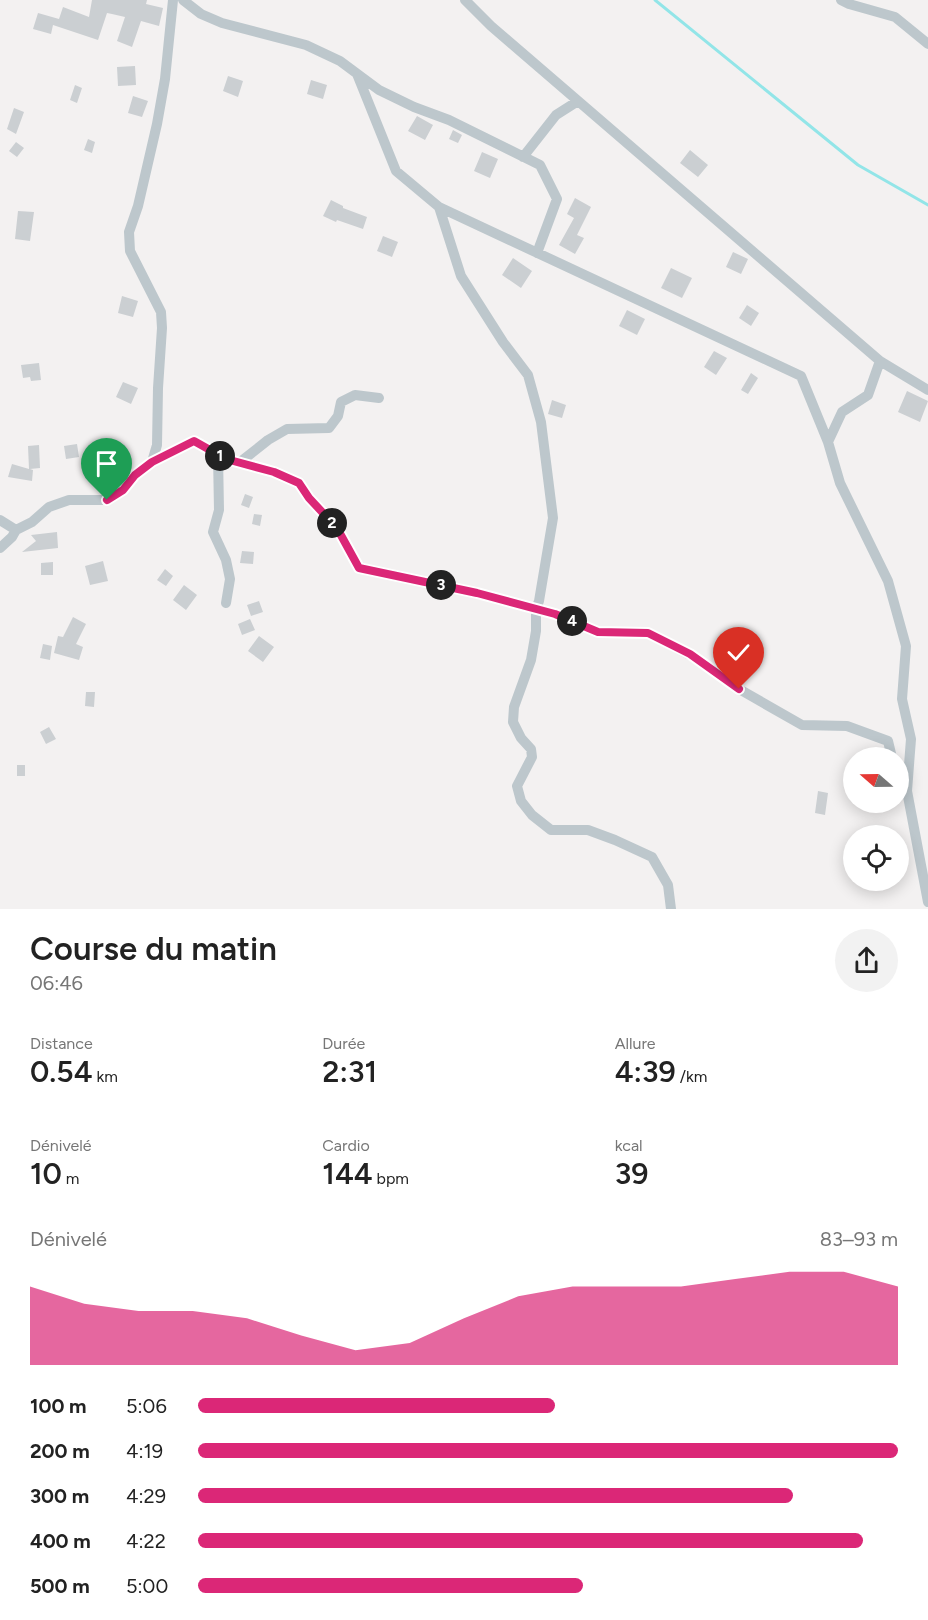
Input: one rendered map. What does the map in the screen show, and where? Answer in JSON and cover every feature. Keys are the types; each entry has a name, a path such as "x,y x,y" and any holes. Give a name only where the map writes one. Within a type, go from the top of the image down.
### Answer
{"street":[{"path":"152,462 157,445 161,312 130,251 129,231 138,206 157,124 165,78 173,0"},
{"path":"183,0 201,14 222,23 306,45 340,61 379,90 414,107 449,120 540,165 556,199 537,253"},
{"path":"465,0 491,26 880,361 928,390"},
{"path":"841,0 895,17 928,44"},
{"path":"357,74 396,171 439,207 801,376 828,442 840,483 888,581 906,646 902,699 911,739 909,765"},
{"path":"524,157 556,115 578,101"},
{"path":"439,207 461,276 503,342 528,375 541,422 553,518 536,609 536,632 531,660 514,707 513,722 521,738 531,749 532,758 517,786 520,801 532,815 551,830 588,830 652,857 668,885 671,909"},
{"path":"828,442 842,412 868,395 880,361"},
{"path":"238,463 286,429 329,428 338,416 341,402 355,395 379,398"},
{"path":"0,548 12,537 15,530 32,522 50,507 69,500 107,500 123,490 135,475 152,462 194,441 238,463 274,472 299,483 309,498 337,528 359,568 477,593 555,614 598,632 648,633 690,654 739,689 802,725 847,726 888,741 889,747"},
{"path":"218,455 219,510 213,531 226,560 230,579 226,603"},
{"path":"0,520 15,530"},
{"path":"909,802 928,902"}],"building":[{"path":"92,0 147,0 146,4 163,8 159,26 141,21 132,47 117,41 125,17 107,13 98,40 53,25 51,34 33,29 38,13 59,19 63,7 89,17"},
{"path":"135,66 136,85 118,86 117,67"},
{"path":"228,76 243,81 238,97 223,91"},
{"path":"311,80 327,85 323,99 307,94"},
{"path":"75,85 82,88 77,103 70,100"},
{"path":"133,96 148,101 142,117 128,113"},
{"path":"14,108 24,112 16,134 7,129"},
{"path":"417,116 433,125 425,140 408,131"},
{"path":"453,130 462,135 458,143 449,139"},
{"path":"88,139 95,142 92,153 84,150"},
{"path":"16,142 24,148 17,157 9,151"},
{"path":"690,150 708,165 698,177 680,163"},
{"path":"482,152 498,159 490,178 474,171"},
{"path":"575,198 591,207 577,235 584,238 575,254 559,245 574,218 567,214"},
{"path":"331,200 343,208 367,217 363,229 323,216"},
{"path":"18,211 34,212 30,241 15,239"},
{"path":"383,236 398,242 392,257 377,251"},
{"path":"733,252 748,259 741,274 726,267"},
{"path":"513,258 532,271 521,288 502,275"},
{"path":"671,268 692,278 682,298 661,288"},
{"path":"122,296 138,301 133,317 118,313"},
{"path":"747,305 759,313 751,326 739,318"},
{"path":"627,310 645,319 637,335 619,326"},
{"path":"714,351 727,358 716,375 704,367"},
{"path":"39,363 41,380 31,381 30,377 23,378 21,365"},
{"path":"751,373 758,378 748,394 741,390"},
{"path":"123,382 138,388 131,404 116,397"},
{"path":"907,391 928,401 920,422 898,412"},
{"path":"552,400 566,405 562,418 548,414"},
{"path":"77,444 79,457 66,459 64,446"},
{"path":"39,445 40,468 30,469 33,470 32,481 8,477 12,464 29,469 28,446"},
{"path":"245,494 253,497 249,508 241,505"},
{"path":"254,514 262,515 260,526 252,524"},
{"path":"57,532 58,548 22,552 36,541 31,535"},
{"path":"242,551 254,552 253,564 240,563"},
{"path":"103,561 108,581 90,585 85,566"},
{"path":"53,562 53,575 41,575 41,563"},
{"path":"165,569 173,576 166,586 157,580"},
{"path":"184,585 197,595 186,610 173,600"},
{"path":"259,601 263,612 251,616 247,605"},
{"path":"73,617 86,624 76,644 83,647 79,660 54,653 58,636 63,637"},
{"path":"250,619 255,630 242,635 238,624"},
{"path":"259,636 274,647 263,662 248,651"},
{"path":"43,644 52,646 50,660 40,658"},
{"path":"86,692 95,692 94,707 85,706"},
{"path":"49,727 56,739 46,744 40,732"},
{"path":"17,765 25,765 25,776 17,776"},
{"path":"818,791 828,793 825,815 815,813"}],"waterway":[{"path":"655,0 858,165 928,205"}],"route":[{"path":"107,500 123,490 135,475 152,462 194,441 226,459 274,472 299,483 309,498 337,528 359,568 477,593 555,614 598,632 648,633 690,654 739,689"}]}
